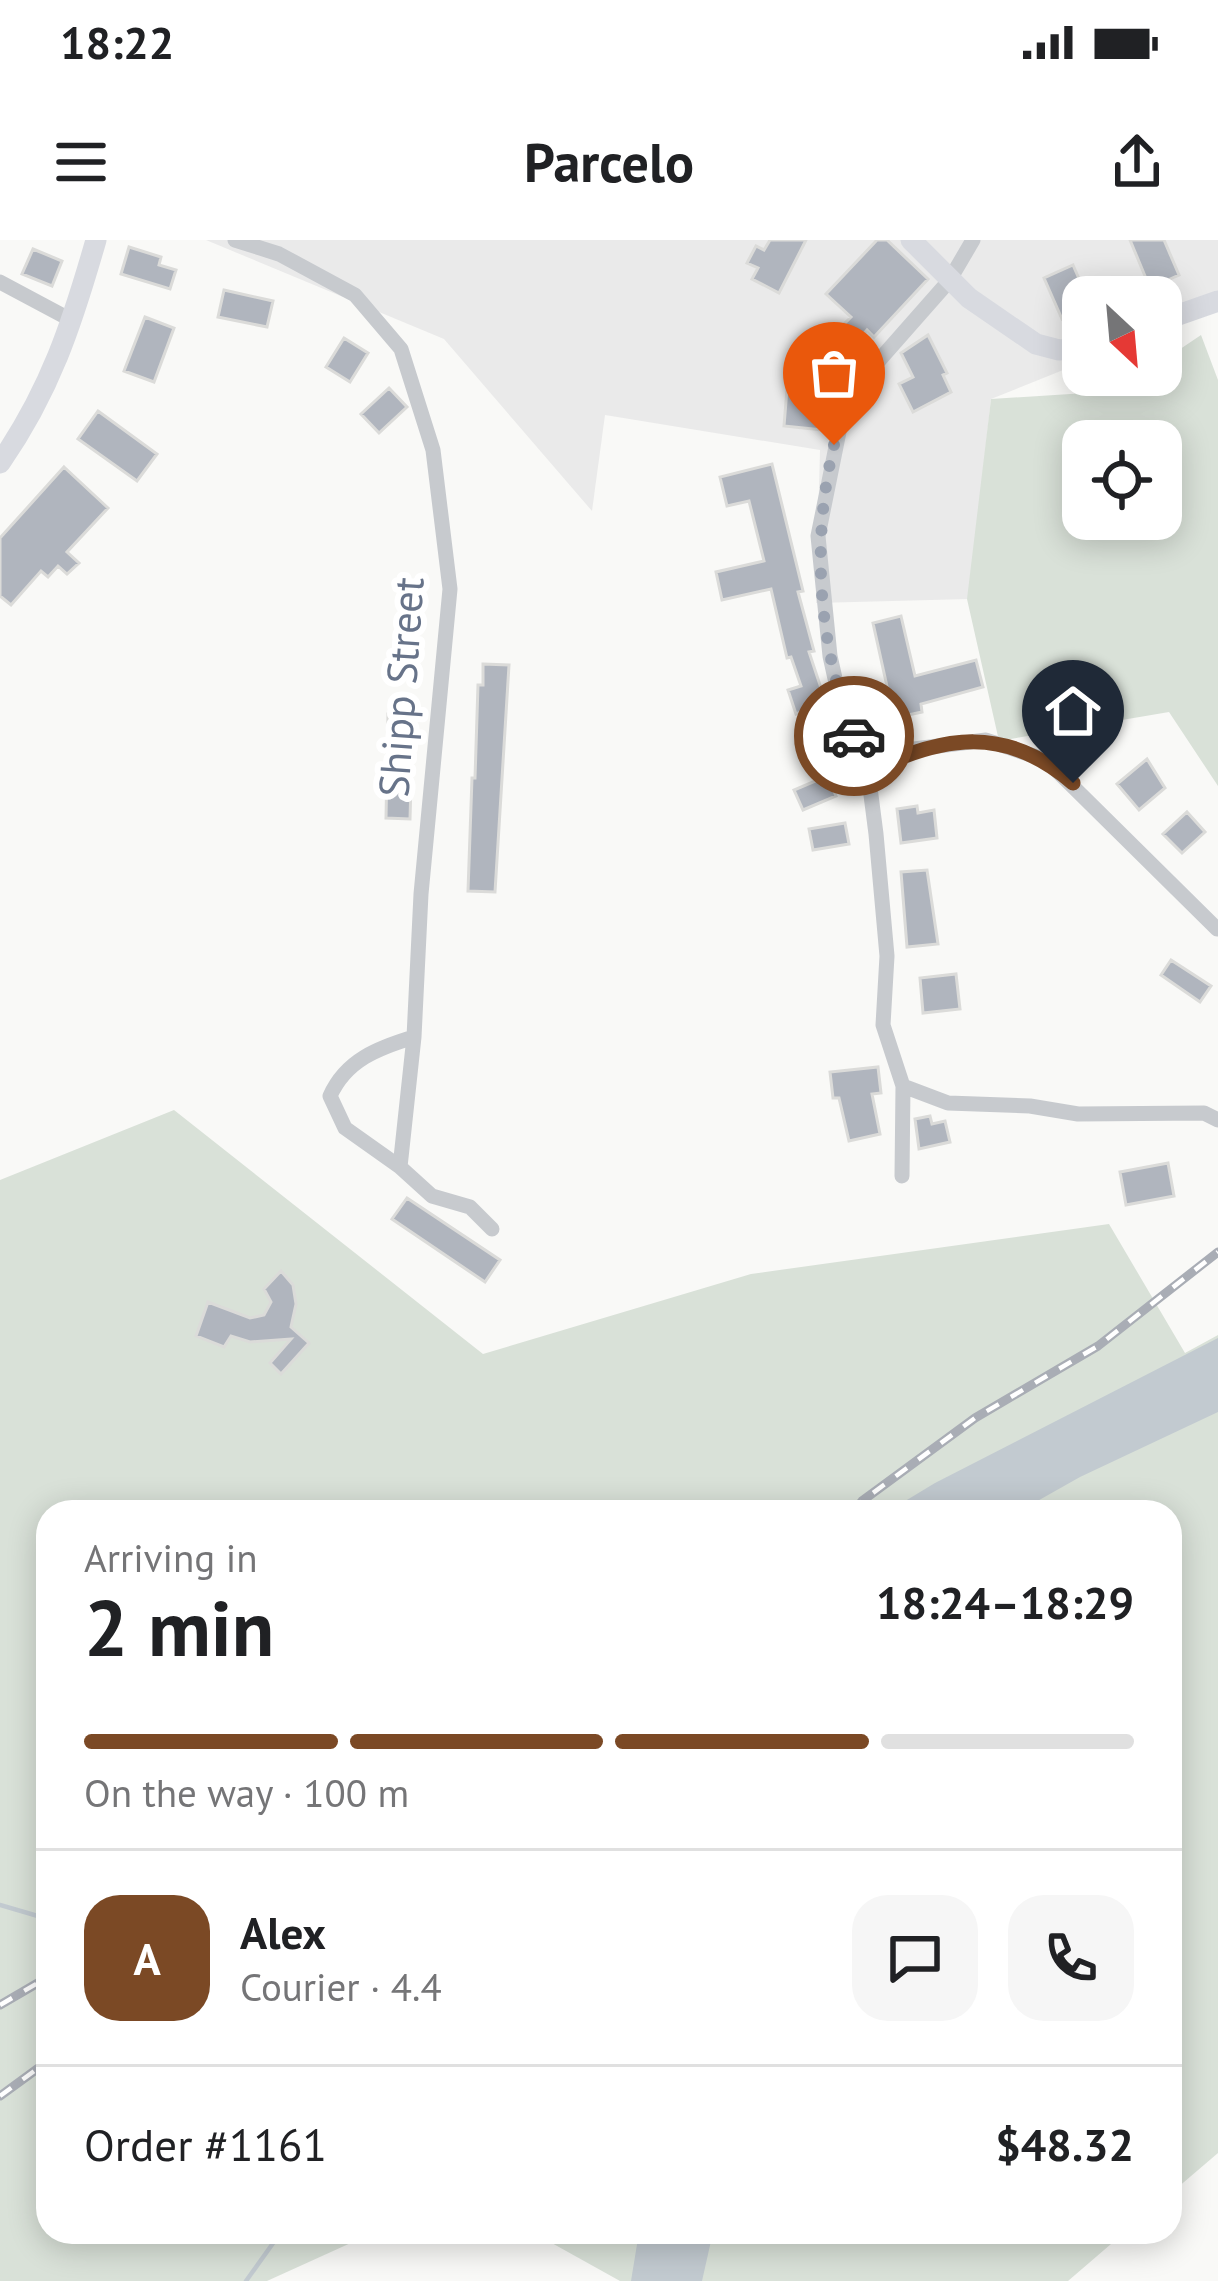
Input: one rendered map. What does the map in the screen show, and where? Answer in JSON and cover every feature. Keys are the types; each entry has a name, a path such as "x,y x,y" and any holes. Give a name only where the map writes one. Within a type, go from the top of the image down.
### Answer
{"main road":[{"path":"0,463 38,405 73,321 96,240"},
{"path":"911,240 949,280 1020,334 1036,344 1062,348"},
{"path":"1182,314 1218,301"}],"street":[{"name":"Shipp Street","path":"235,240 279,254 355,295 401,349 433,450 450,589 400,1167"},
{"path":"902,1177 903,1086 883,1025 885,910 868,772 840,700 830,656 818,536 843,412 860,382 949,280 974,240"},
{"path":"0,282 73,321"},
{"path":"868,772 914,749 986,740 1046,760 1217,929"},
{"path":"414,1037 384,1046 340,1073 330,1096 345,1128 432,1196 470,1208 492,1229"},
{"path":"903,1086 948,1103 1030,1106 1078,1114 1204,1113 1218,1120"}],"shaded area":[{"path":"206,240 1218,240 1218,307 1182,322 1182,276 1062,276 1062,370 991,399 969,599 816,603 820,450 605,415 592,511 444,339"},
{"path":"1201,335 1218,380 1218,786 1169,712 999,741 967,599 991,399 1182,396 1182,348"},
{"path":"174,1110 483,1354 751,1274 1109,1224 1185,1353 1218,1335 1218,2153 1182,2184 1182,1500 36,1500 36,2244 349,2244 267,2281 0,2281 0,1180"},
{"path":"1218,1338 1218,1412 1039,1500 907,1500"},
{"path":"554,2244 1111,2244 1068,2281 620,2281"},
{"path":"637,2244 710,2244 702,2281 631,2281"}],"building":[{"path":"770,240 806,240 779,293 752,279 758,268 747,263 756,246 764,250"},
{"path":"877,240 887,240 928,279 874,337 867,330 859,339 843,325 851,317 826,294"},
{"path":"1130,240 1164,240 1179,275 1145,276"},
{"path":"129,247 161,257 159,265 176,270 170,289 121,274"},
{"path":"33,249 62,261 52,286 22,274"},
{"path":"1073,265 1078,276 1062,276 1062,319 1044,278"},
{"path":"224,290 273,301 267,327 218,317"},
{"path":"145,317 174,328 154,382 124,371"},
{"path":"928,335 951,392 913,412 899,384 913,377 901,353"},
{"path":"344,338 368,353 350,382 326,367"},
{"path":"389,388 407,407 379,433 361,414"},
{"path":"787,389 827,393 823,430 784,426"},
{"path":"98,411 157,454 137,481 78,439"},
{"path":"772,464 803,591 798,592 814,651 809,652 826,703 796,714 788,690 801,686 791,657 787,658 771,589 722,600 716,572 764,561 749,501 727,506 720,477"},
{"path":"64,467 108,508 67,552 79,563 67,574 58,566 48,577 41,571 11,605 0,596 0,538"},
{"path":"901,616 915,676 976,660 983,687 921,704 922,712 894,718 873,623"},
{"path":"483,664 509,665 495,892 468,891 478,685 483,685"},
{"path":"388,714 413,714 410,819 386,818"},
{"path":"1147,759 1165,788 1139,810 1117,784"},
{"path":"827,776 836,796 803,810 794,790"},
{"path":"917,806 918,813 934,810 937,838 901,843 897,809"},
{"path":"1187,812 1205,832 1182,853 1163,834"},
{"path":"845,823 849,844 813,850 809,829"},
{"path":"927,870 938,944 907,947 901,872"},
{"path":"1171,960 1211,986 1200,1002 1161,975"},
{"path":"956,974 960,1009 923,1013 920,978"},
{"path":"878,1067 881,1093 872,1094 880,1134 849,1141 839,1098 833,1098 830,1072"},
{"path":"930,1116 932,1124 945,1121 950,1142 919,1149 915,1119"},
{"path":"1168,1163 1174,1196 1126,1205 1120,1172"},
{"path":"407,1198 500,1260 485,1282 392,1219"},
{"path":"281,1271 293,1285 296,1304 291,1327 309,1343 281,1374 270,1363 291,1339 250,1342 231,1336 224,1347 196,1336 208,1302 250,1318 264,1315 271,1302 264,1289"}],"waterway":[{"path":"0,1905 36,1916"},
{"path":"246,2281 272,2244"}],"railway":[{"path":"863,1500 975,1418 1098,1346 1218,1252"},
{"path":"0,2005 36,1984"},
{"path":"0,2096 36,2070"}],"way so far":[{"path":"834,445 818,536 830,656 854,736"}],"route":[{"path":"854,736 868,772 914,749 986,740 1046,760 1073,783"}]}
